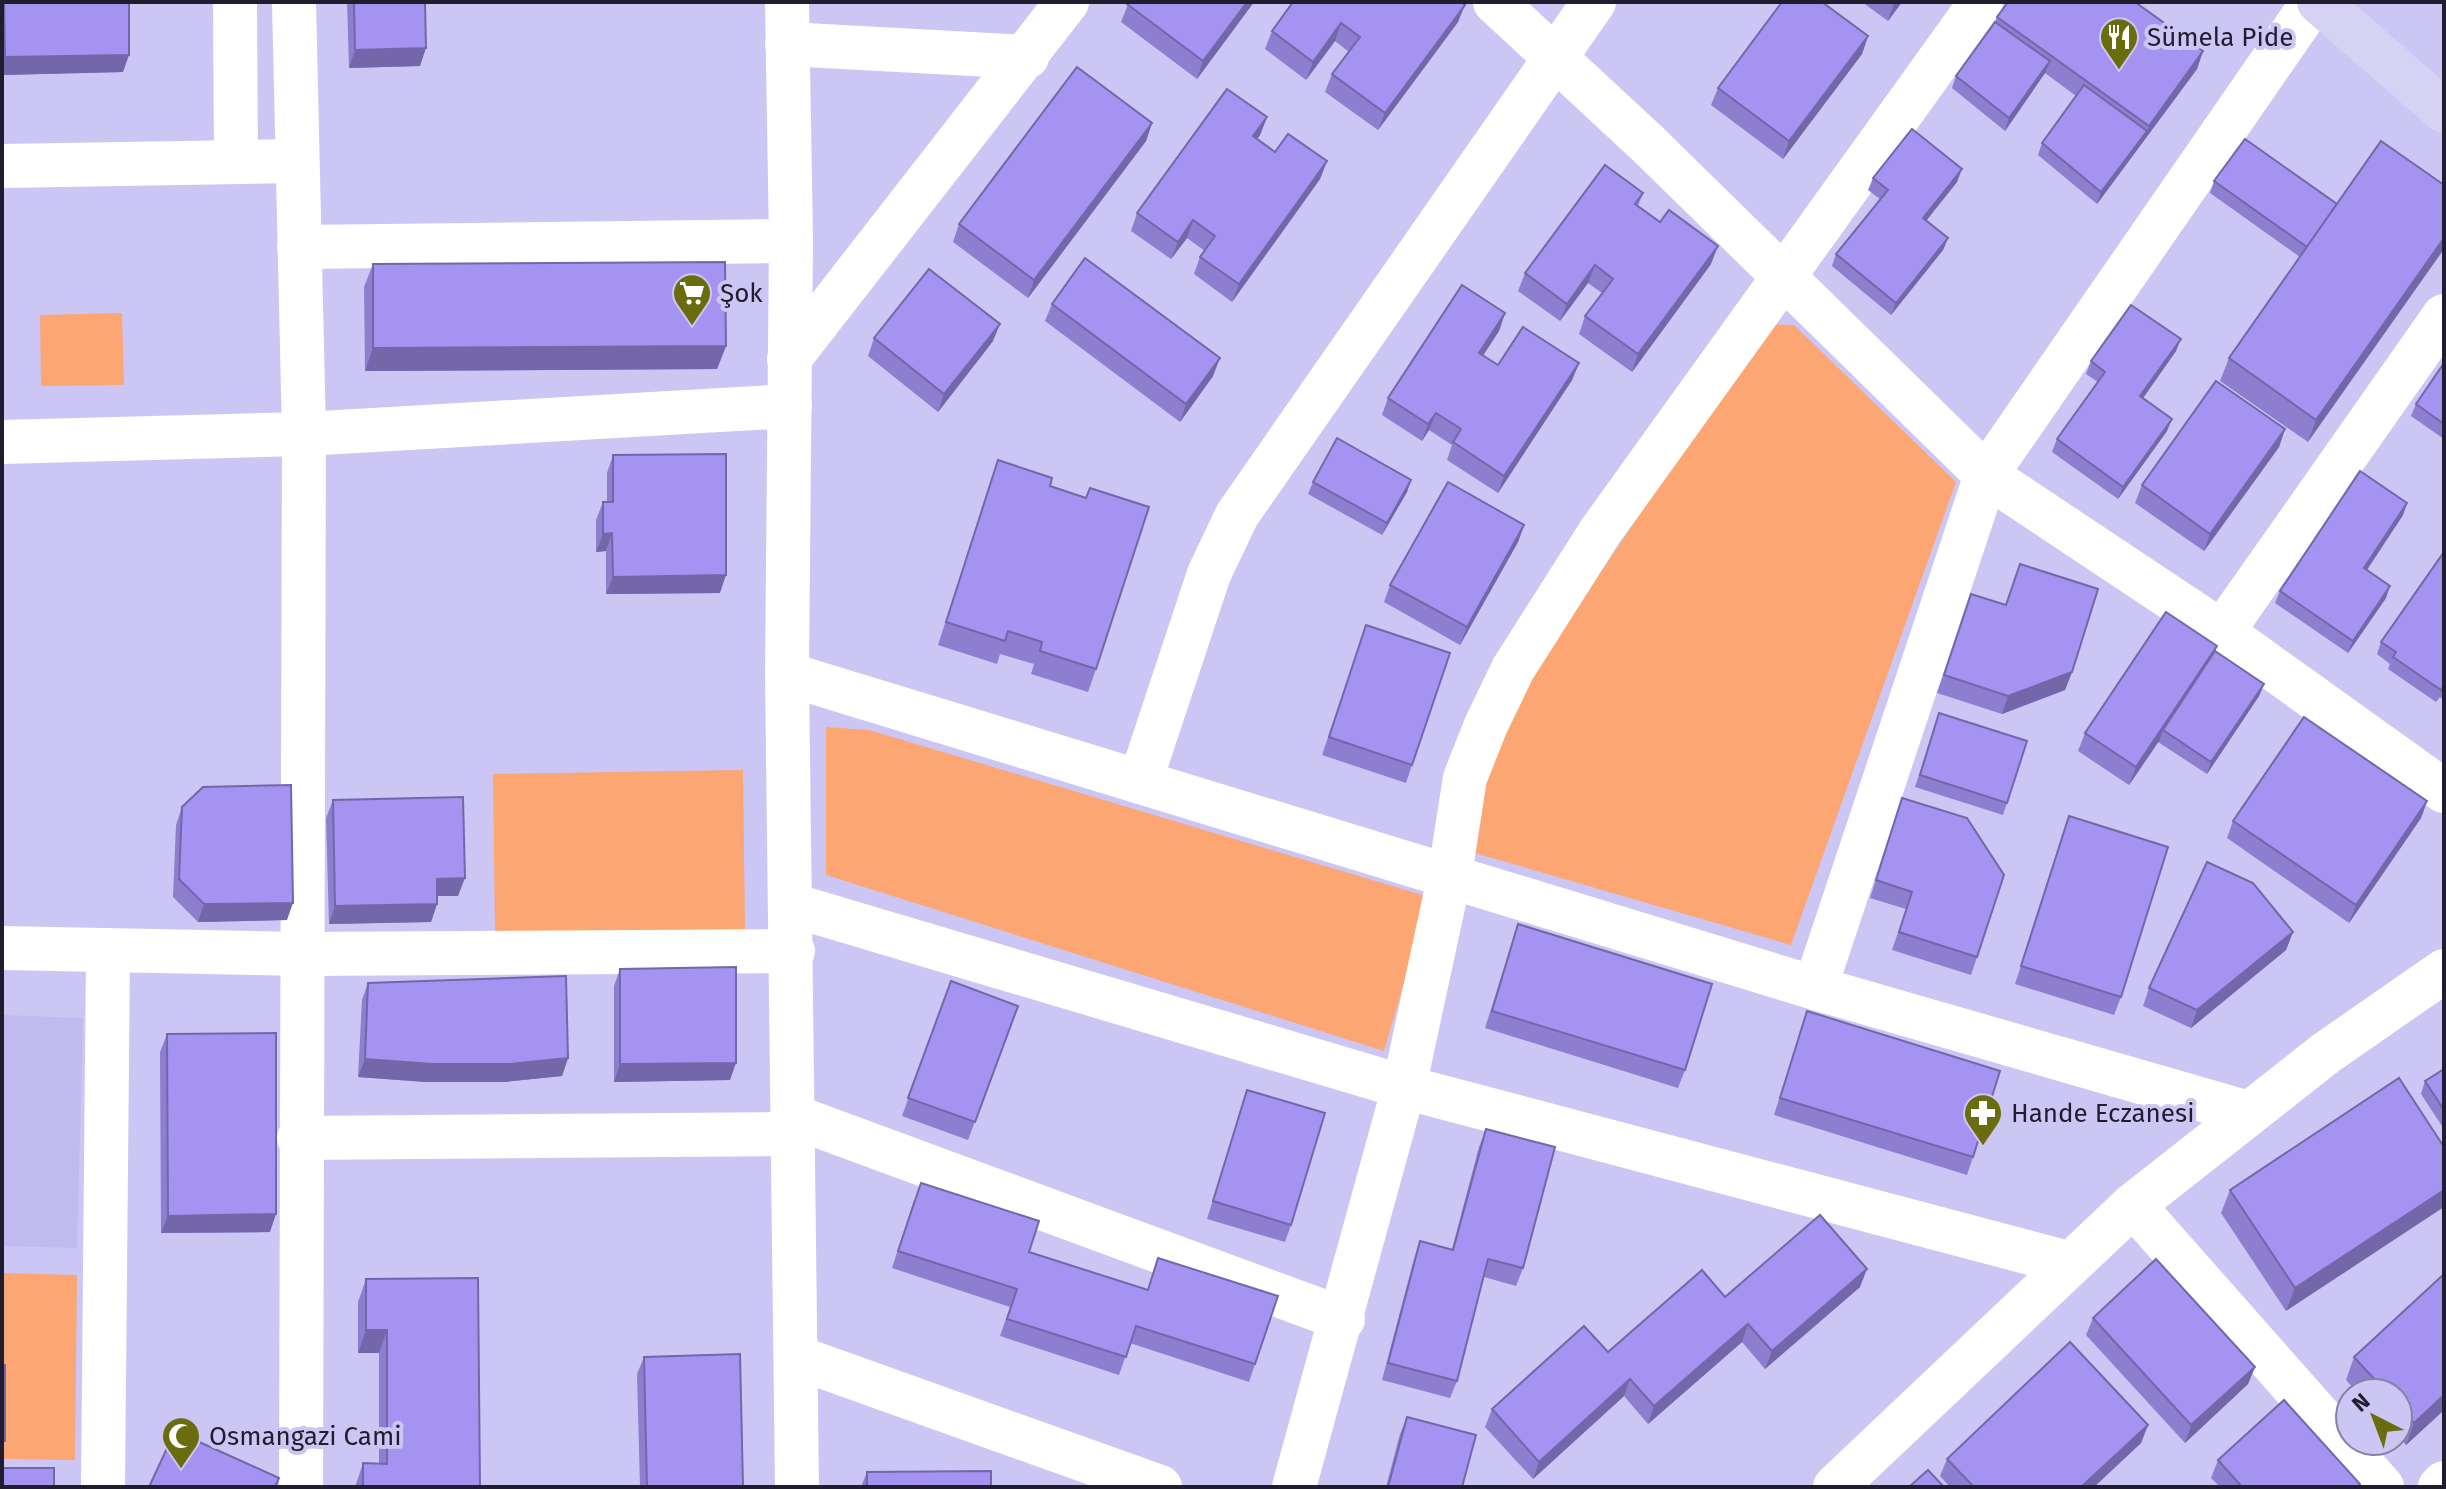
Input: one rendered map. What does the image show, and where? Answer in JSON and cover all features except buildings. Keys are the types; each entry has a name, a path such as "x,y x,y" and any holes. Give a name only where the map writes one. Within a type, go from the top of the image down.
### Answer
{"highway":[{"path":"2319,2 2444,111"}],"street":[{"path":"235,2 236,161"},
{"path":"294,2 304,434 299,1138 301,1487"},
{"path":"789,359 1067,2"},
{"path":"1495,2 1784,277 1986,475 2222,632 2444,791"},
{"path":"1140,782 1209,574 1237,515 1594,2"},
{"path":"1294,1487 1343,1319 1404,1087 1450,874 1465,778 1513,669 1600,532 1981,2"},
{"path":"1815,988 1986,475 2313,2"},
{"path":"797,1487 793,951 787,674 791,241 787,23 1027,57"},
{"path":"2,166 296,161"},
{"path":"299,247 791,241"},
{"path":"2222,632 2444,316"},
{"path":"2,442 304,434 790,406"},
{"path":"787,674 1450,874 1815,988 2248,1113"},
{"path":"792,905 1404,1087 2068,1263"},
{"path":"2,948 302,954 793,951"},
{"path":"103,1487 108,952"},
{"path":"1835,1487 2068,1263 2133,1205 2326,1053 2444,971"},
{"path":"299,1138 795,1126 1343,1319"},
{"path":"2133,1205 2382,1487"},
{"path":"796,1357 1160,1487"}],"shaded area":[{"path":"122,313 124,385 41,386 40,315"},
{"path":"1768,324 1794,325 1956,482 1791,945 1475,853 1485,776 1534,671"},
{"path":"826,727 869,730 1429,897 1384,1051 826,875"},
{"path":"743,770 745,929 495,933 493,774"},
{"path":"2,1015 83,1018 77,1248 2,1246"},
{"path":"2,1273 77,1275 75,1460 2,1459"}],"place":[{"name":"Sümela Pide","path":"2119,71"},
{"name":"Şok","path":"692,327"},
{"name":"Hande Eczanesi","path":"1983,1147"},
{"name":"Osmangazi Cami","path":"181,1470"}]}
